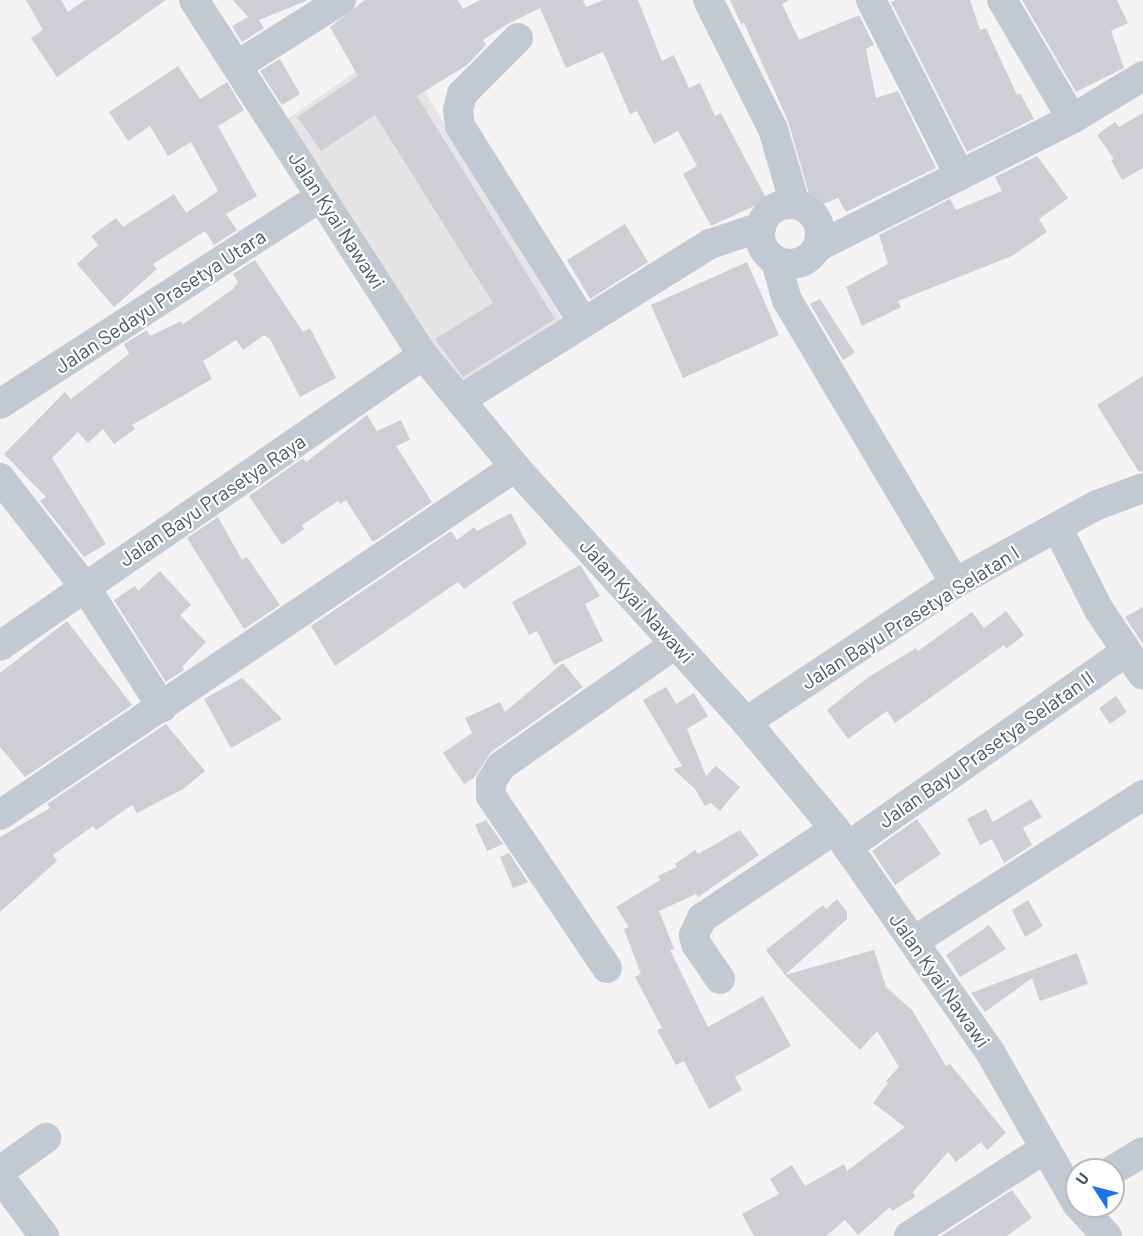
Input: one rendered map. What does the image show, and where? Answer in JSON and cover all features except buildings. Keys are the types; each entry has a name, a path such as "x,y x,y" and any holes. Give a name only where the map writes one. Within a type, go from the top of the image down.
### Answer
{"street":[{"name":"Jalan Kyai Nawawi","path":"194,0 238,64 320,197 423,355 515,467 746,722 841,838 990,1052 1065,1182"},
{"path":"238,64 341,0"},
{"path":"708,0 773,129 795,204"},
{"path":"871,0 960,176"},
{"path":"1002,0 1072,119"},
{"path":"518,38 462,94 458,110 460,126 583,321"},
{"path":"776,262 794,265 805,261 819,246 1072,119 1143,76"},
{"name":"Jalan Sedayu Prasetya Utara","path":"0,404 320,197"},
{"path":"460,400 583,321 710,244 761,227 773,209 795,204 814,215 821,235 819,246"},
{"path":"761,227 763,248 776,262 787,300 955,583"},
{"name":"Jalan Bayu Prasetya Raya","path":"0,646 423,355"},
{"path":"0,814 515,467"},
{"path":"0,478 85,587 162,707"},
{"name":"Jalan Bayu Prasetya Selatan I","path":"746,722 955,583 1097,505 1143,488"},
{"path":"1057,527 1125,652 1143,675"},
{"path":"607,968 491,796 491,782 501,765 675,644"},
{"name":"Jalan Bayu Prasetya Selatan II","path":"720,979 696,944 694,935 702,918 841,838 1125,652"},
{"path":"914,941 1143,795"},
{"path":"0,1171 46,1138"},
{"path":"909,1236 1044,1149"},
{"path":"1125,1163 1143,1152"},
{"path":"0,1177 44,1236"},
{"name":"Jalan Kyai Nawawi","path":"1092,1218 1107,1236"}],"shaded area":[{"path":"396,44 563,321 457,389 286,120"}]}
